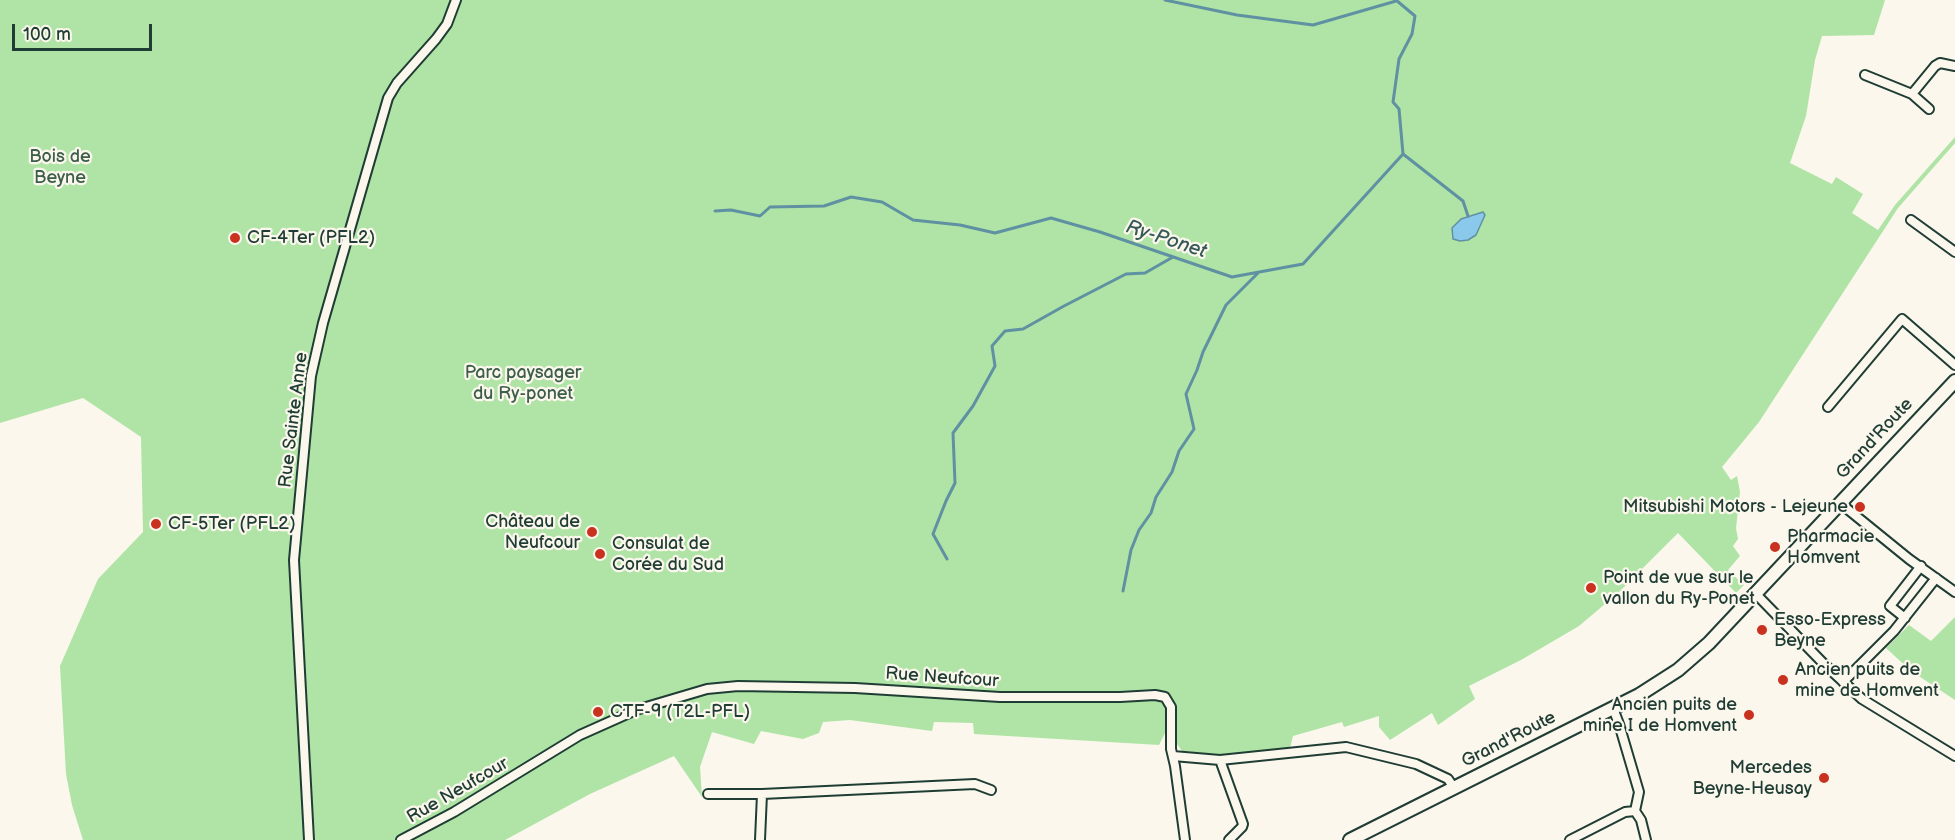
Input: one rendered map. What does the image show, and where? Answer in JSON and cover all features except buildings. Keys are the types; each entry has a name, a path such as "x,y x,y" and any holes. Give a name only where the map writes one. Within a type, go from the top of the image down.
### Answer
{"main road":[{"name":"Grand'Route","path":"1350,840 1613,708 1658,684 1687,663 1709,643 1955,381"}],"street":[{"name":"Rue Sainte Anne","path":"309,840 294,560 310,376 388,98 397,83 447,24 456,0"},
{"path":"1912,94 1935,66 1940,63 1955,66"},
{"path":"1865,75 1912,94 1929,109"},
{"path":"1911,220 1955,252"},
{"path":"1828,407 1902,319 1955,365"},
{"path":"1840,503 1901,553 1955,592"},
{"path":"1905,618 1890,606 1921,566"},
{"path":"1843,682 1905,618 1936,578"},
{"path":"1755,593 1862,699 1955,756"},
{"name":"Rue Neufcour","path":"401,840 454,812 580,735 636,710 707,688 738,686 855,688 1000,697 1155,695 1165,697 1170,705 1170,740 1185,840"},
{"path":"1613,708 1639,792 1635,811 1641,820 1646,840"},
{"path":"1173,756 1220,760 1346,747 1416,764 1448,779 1454,789"},
{"path":"1220,760 1243,824 1229,840"},
{"path":"708,794 762,794 975,784 991,790"},
{"path":"760,840 762,794"},
{"path":"1570,840 1625,812 1635,811"}],"green space":[{"name":"Parc paysager du Ry-ponet","path":"0,0 1885,0 1874,35 1822,36 1815,60 1806,116 1790,163 1832,184 1836,177 1863,194 1852,213 1878,230 1895,205 1955,137 1955,143 1898,208 1759,422 1722,467 1731,480 1737,476 1740,492 1736,528 1738,539 1733,546 1740,556 1728,570 1744,585 1736,593 1678,533 1618,593 1579,626 1521,660 1469,686 1475,699 1438,725 1432,713 1390,740 1379,727 1379,716 1344,727 1342,722 1293,736 1290,748 1224,755 1182,751 1174,740 1174,721 1165,722 1165,733 1159,745 974,734 973,723 934,722 932,731 850,720 823,722 819,733 803,739 761,731 754,744 712,732 700,767 702,797 674,756 590,794 505,840 83,840 72,805 66,774 60,666 98,579 143,532 141,437 83,398 0,423"},
{"path":"1955,617 1955,700 1911,671 1886,648 1909,625 1931,641"}],"water":[{"path":"1483,212 1485,215 1476,235 1468,240 1453,239 1452,228 1461,219"}],"waterway":[{"path":"1165,0 1237,15 1313,25 1396,1"},
{"name":"Ry-Ponet","path":"715,211 731,210 760,216 770,207 824,206 851,197 882,202 913,220 960,225 995,233 1051,218 1100,232 1232,277 1303,264 1403,154 1399,109 1393,102 1399,59 1412,34 1415,16 1396,0"},
{"path":"1403,154 1463,201 1468,216"},
{"path":"947,559 933,534 955,483 953,433 973,406 995,366 992,346 1005,331 1023,329 1126,274 1145,273 1173,257"},
{"path":"1123,591 1131,550 1139,530 1151,513 1156,497 1172,472 1179,451 1194,429 1186,394 1203,352 1226,305 1258,273"}],"place":[{"name":"CF-4Ter (PFL2)","path":"235,238"},
{"name":"Mitsubishi Motors - Lejeune","path":"1860,507"},
{"name":"CF-5Ter (PFL2)","path":"156,524"},
{"name":"Château de Neufcour","path":"592,532"},
{"name":"Pharmacie Homvent","path":"1775,547"},
{"name":"Consulat de Corée du Sud","path":"600,554"},
{"name":"Point de vue sur le vallon du Ry-Ponet","path":"1591,588"},
{"name":"Esso-Express Beyne","path":"1762,630"},
{"name":"Ancien puits de mine de Homvent","path":"1783,680"},
{"name":"CTF-9 (T2L-PFL)","path":"598,712"},
{"name":"Ancien puits de mine I de Homvent","path":"1749,715"},
{"name":"Mercedes Beyne-Heusay","path":"1824,778"}],"park label":[{"name":"Bois de Beyne","path":"60,167"}]}
